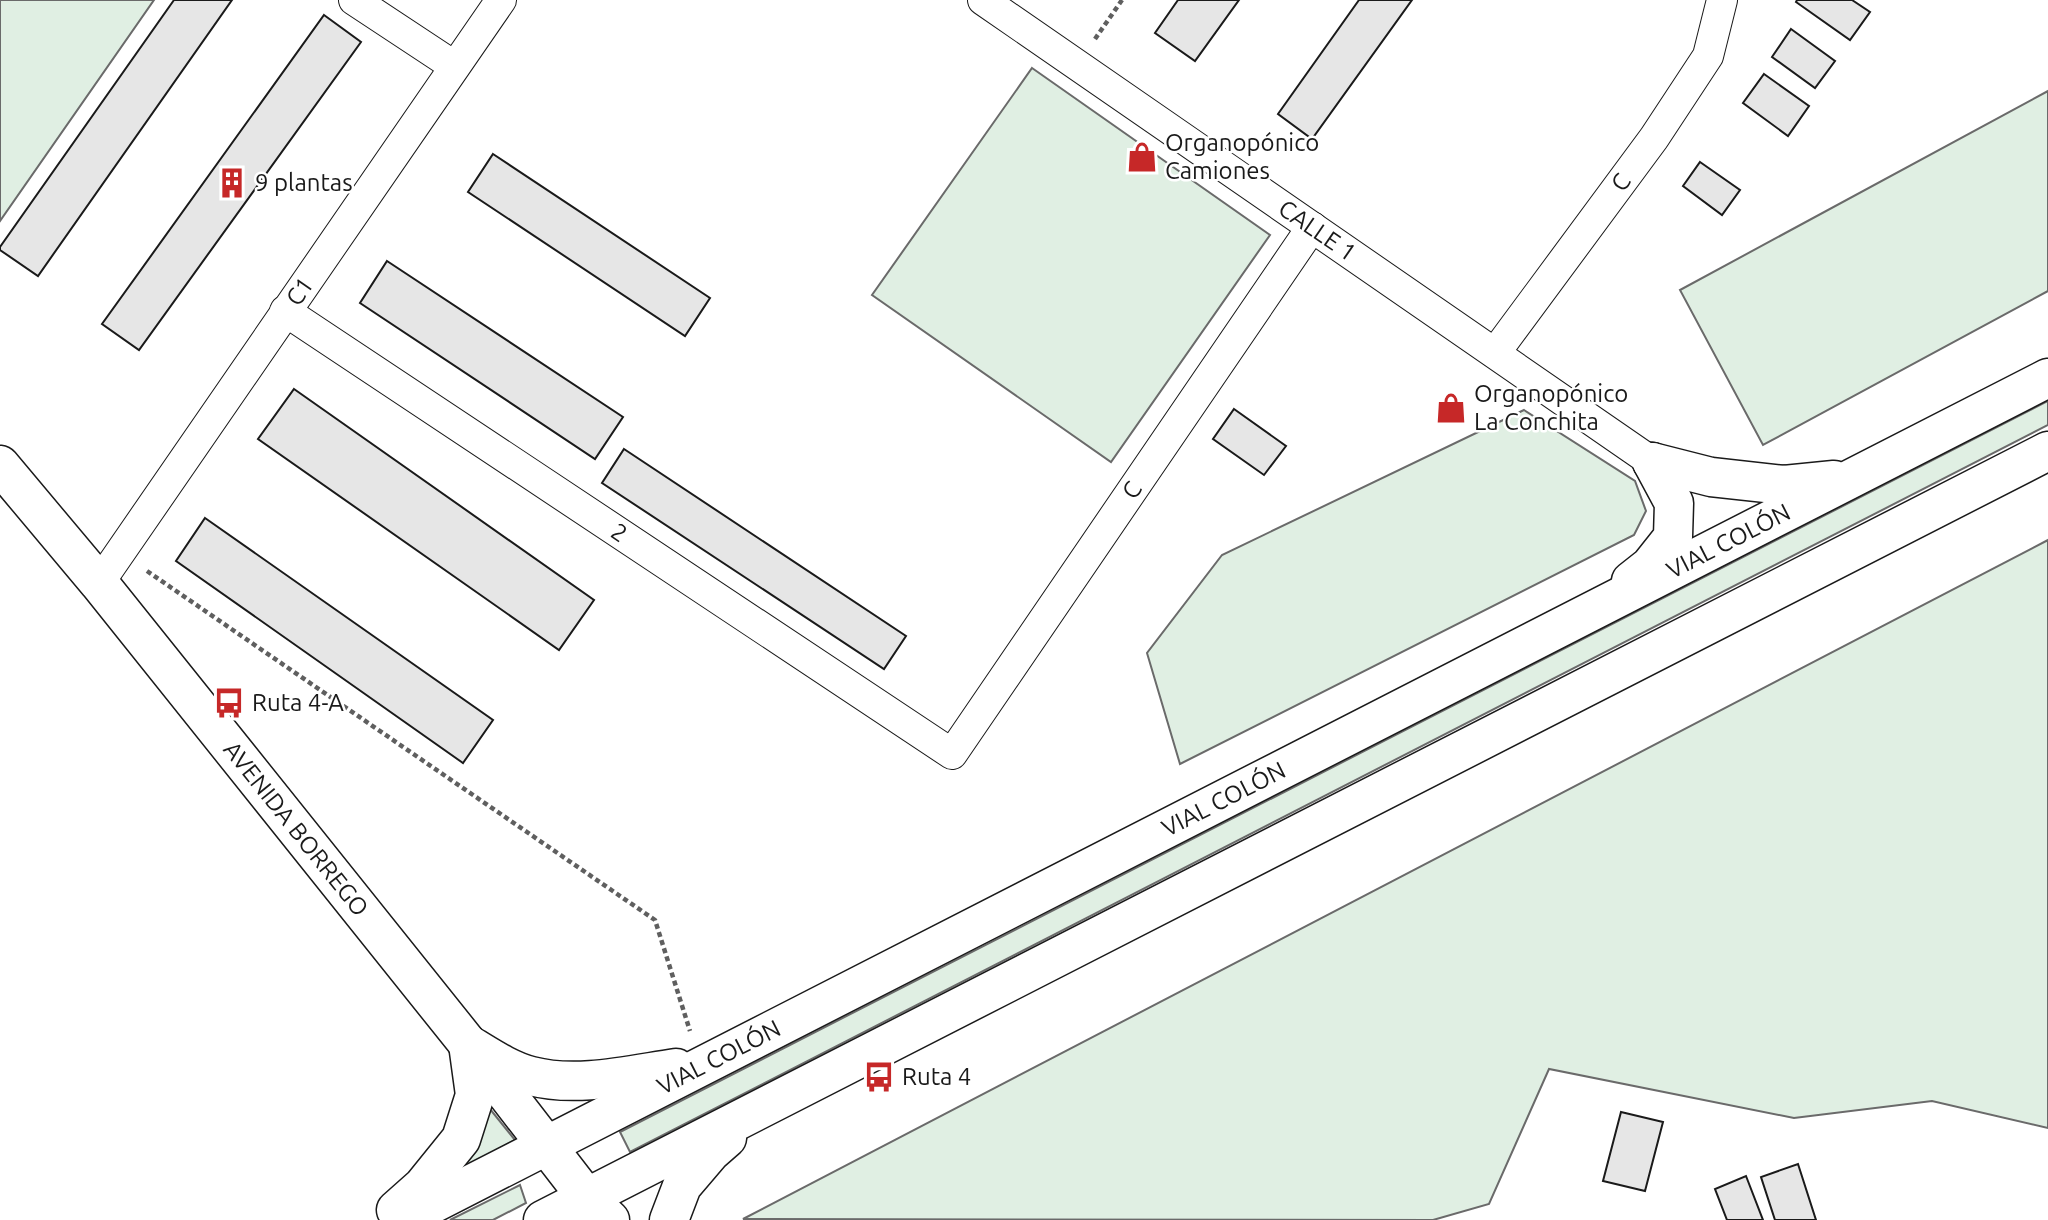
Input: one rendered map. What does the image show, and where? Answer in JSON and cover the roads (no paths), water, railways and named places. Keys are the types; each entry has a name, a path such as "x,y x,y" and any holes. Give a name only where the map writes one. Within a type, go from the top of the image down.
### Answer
{"main road":[{"name":"VIAL COLÓN","path":"401,1220 545,1146 701,1053 1598,609 2048,378"},
{"path":"543,1220 599,1212 769,1104 2048,451"},
{"path":"1652,462 1711,477 1784,485 1857,477"},
{"path":"1598,609 1650,566 1673,537 1674,503 1652,462"},
{"name":"AVENIDA BORREGO","path":"0,465 109,568 532,1125 545,1146 599,1212"},
{"path":"468,1044 495,1061 531,1076 584,1081 701,1053"},
{"path":"384,1220 423,1186 461,1139 475,1095 468,1044"},
{"path":"669,1220 682,1186 710,1152 769,1104"}],"street":[{"path":"354,0 454,66"},
{"name":"C1","path":"109,568 501,0"},
{"name":"CALLE 1","path":"983,0 1652,462"},
{"name":"C","path":"1494,353 1654,138 1708,56 1722,0"},
{"name":"C","path":"952,754 1312,227"},
{"name":"2","path":"285,311 952,754"}],"place":[{"name":"Organopónico Camiones","path":"1142,157"},
{"name":"9 plantas","path":"232,183"},
{"name":"Organopónico La Conchita","path":"1451,408"},
{"name":"Ruta 4-A","path":"229,703"},
{"name":"Ruta 4","path":"879,1077"}]}
